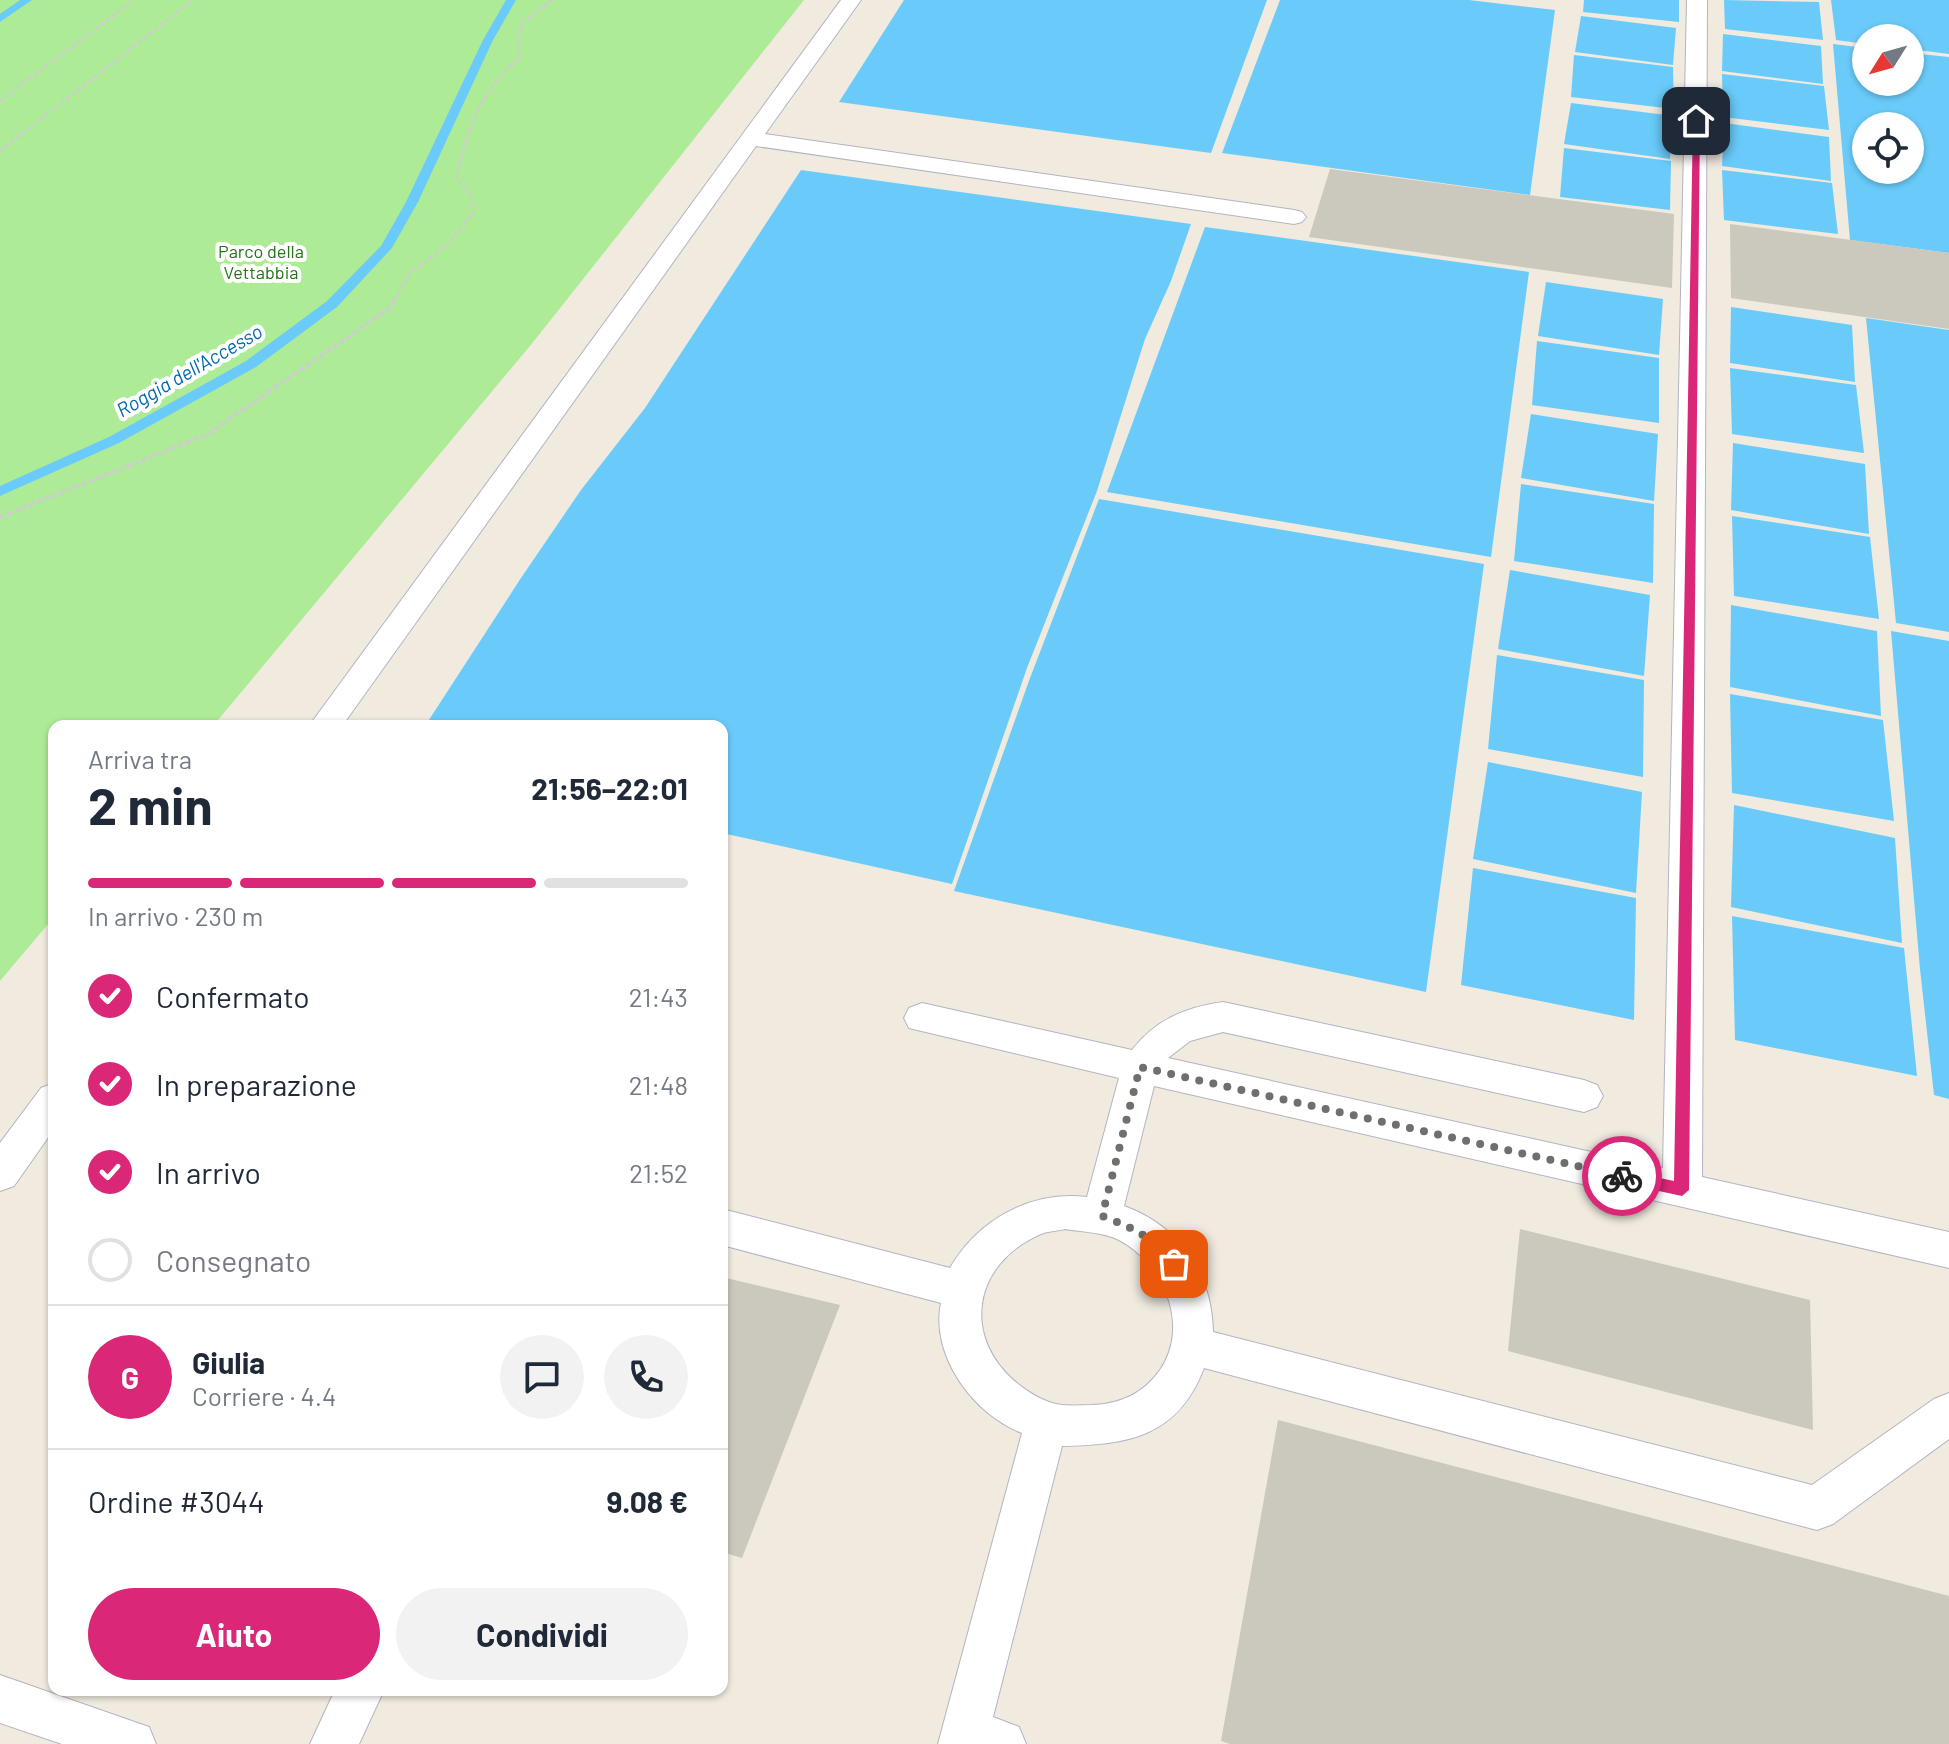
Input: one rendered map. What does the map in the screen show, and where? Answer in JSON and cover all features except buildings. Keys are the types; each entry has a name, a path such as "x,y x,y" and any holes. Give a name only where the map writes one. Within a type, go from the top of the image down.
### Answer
{"lane":[{"path":"329,720 851,0"},
{"path":"1682,1190 1697,0"},
{"path":"751,139 1294,217"},
{"path":"1102,1216 1140,1067 1157,1045 1177,1030 1201,1020 1223,1017 1584,1096"},
{"path":"922,1018 1949,1250"},
{"path":"0,1174 48,1107"},
{"path":"1065,1212 1102,1216 1135,1228 1163,1250 1184,1279 1193,1312 1193,1346 1179,1378 1156,1405 1123,1423 1085,1429 1046,1424 1012,1409 984,1386 966,1356 959,1323 962,1290 977,1260 1000,1236 1031,1219 1065,1212"},
{"path":"728,1229 962,1290"},
{"path":"1193,1346 1817,1508 1949,1413"},
{"path":"976,1740 1046,1424"},
{"path":"334,1744 357,1696"},
{"path":"0,1699 132,1744"}],"path":[{"path":"0,101 134,0"},
{"path":"0,151 193,0"},
{"path":"0,517 206,435 390,308 409,274 447,245 474,212 469,191 456,179 475,108 500,71 520,58 518,47 522,23 552,0"}],"green space":[{"name":"Parco della Vettabbia","path":"0,0 804,0 534,341 218,720 48,720 48,924 0,981"}],"water":[{"path":"904,0 1267,0 1211,153 839,102"},
{"path":"1280,0 1469,0 1555,10 1530,195 1222,153"},
{"path":"1584,0 1679,0 1679,22 1583,12"},
{"path":"1724,0 1819,2 1823,40 1725,29"},
{"path":"1831,0 1949,0 1949,54 1924,51 1924,24 1852,24 1852,42 1836,40"},
{"path":"1581,16 1676,28 1673,65 1575,52"},
{"path":"1723,34 1821,46 1823,84 1722,71"},
{"path":"1833,44 1852,46 1852,96 1924,96 1924,54 1949,57 1949,253 1850,240"},
{"path":"1574,55 1673,67 1674,109 1571,97"},
{"path":"1722,74 1824,86 1829,130 1723,117"},
{"path":"1571,103 1674,116 1670,159 1564,144"},
{"path":"1724,123 1829,137 1831,181 1722,166"},
{"path":"1564,148 1671,161 1670,210 1560,197"},
{"path":"801,170 1191,224 1171,281 1145,339 1097,491 1027,668 952,884 728,834 728,720 429,720 581,490 645,408"},
{"path":"1722,170 1832,183 1838,234 1724,220"},
{"path":"1205,227 1529,272 1491,557 1107,492"},
{"path":"1546,282 1663,299 1659,355 1538,336"},
{"path":"1731,307 1852,325 1855,382 1730,363"},
{"path":"1866,318 1949,330 1949,632 1896,623"},
{"path":"1537,341 1659,358 1659,423 1532,405"},
{"path":"1730,368 1856,385 1864,453 1732,434"},
{"path":"1531,414 1658,434 1654,501 1521,478"},
{"path":"1733,443 1865,464 1869,534 1731,510"},
{"path":"1521,484 1654,504 1653,583 1514,561"},
{"path":"1099,499 1484,564 1426,992 954,891 1030,678"},
{"path":"1732,516 1870,537 1879,619 1734,596"},
{"path":"1510,570 1650,595 1644,676 1498,649"},
{"path":"1731,605 1877,631 1881,716 1730,687"},
{"path":"1891,631 1949,641 1949,1099 1934,1095"},
{"path":"1497,655 1644,680 1643,777 1488,749"},
{"path":"1730,694 1883,720 1894,821 1732,793"},
{"path":"1488,762 1642,792 1636,893 1473,859"},
{"path":"1734,805 1895,838 1902,943 1731,907"},
{"path":"1473,868 1636,898 1634,1020 1461,985"},
{"path":"1732,916 1904,948 1917,1076 1735,1040"}],"waterway":[{"path":"0,19 27,0"},
{"name":"Roggia dell'Accesso","path":"0,491 114,440 251,364 332,304 386,248 412,202 488,40 511,0"}],"way so far":[{"path":"1174,1264 1163,1250 1135,1228 1102,1216 1140,1067 1622,1176"}],"route":[{"path":"1622,1176 1682,1190 1696,121"}]}
